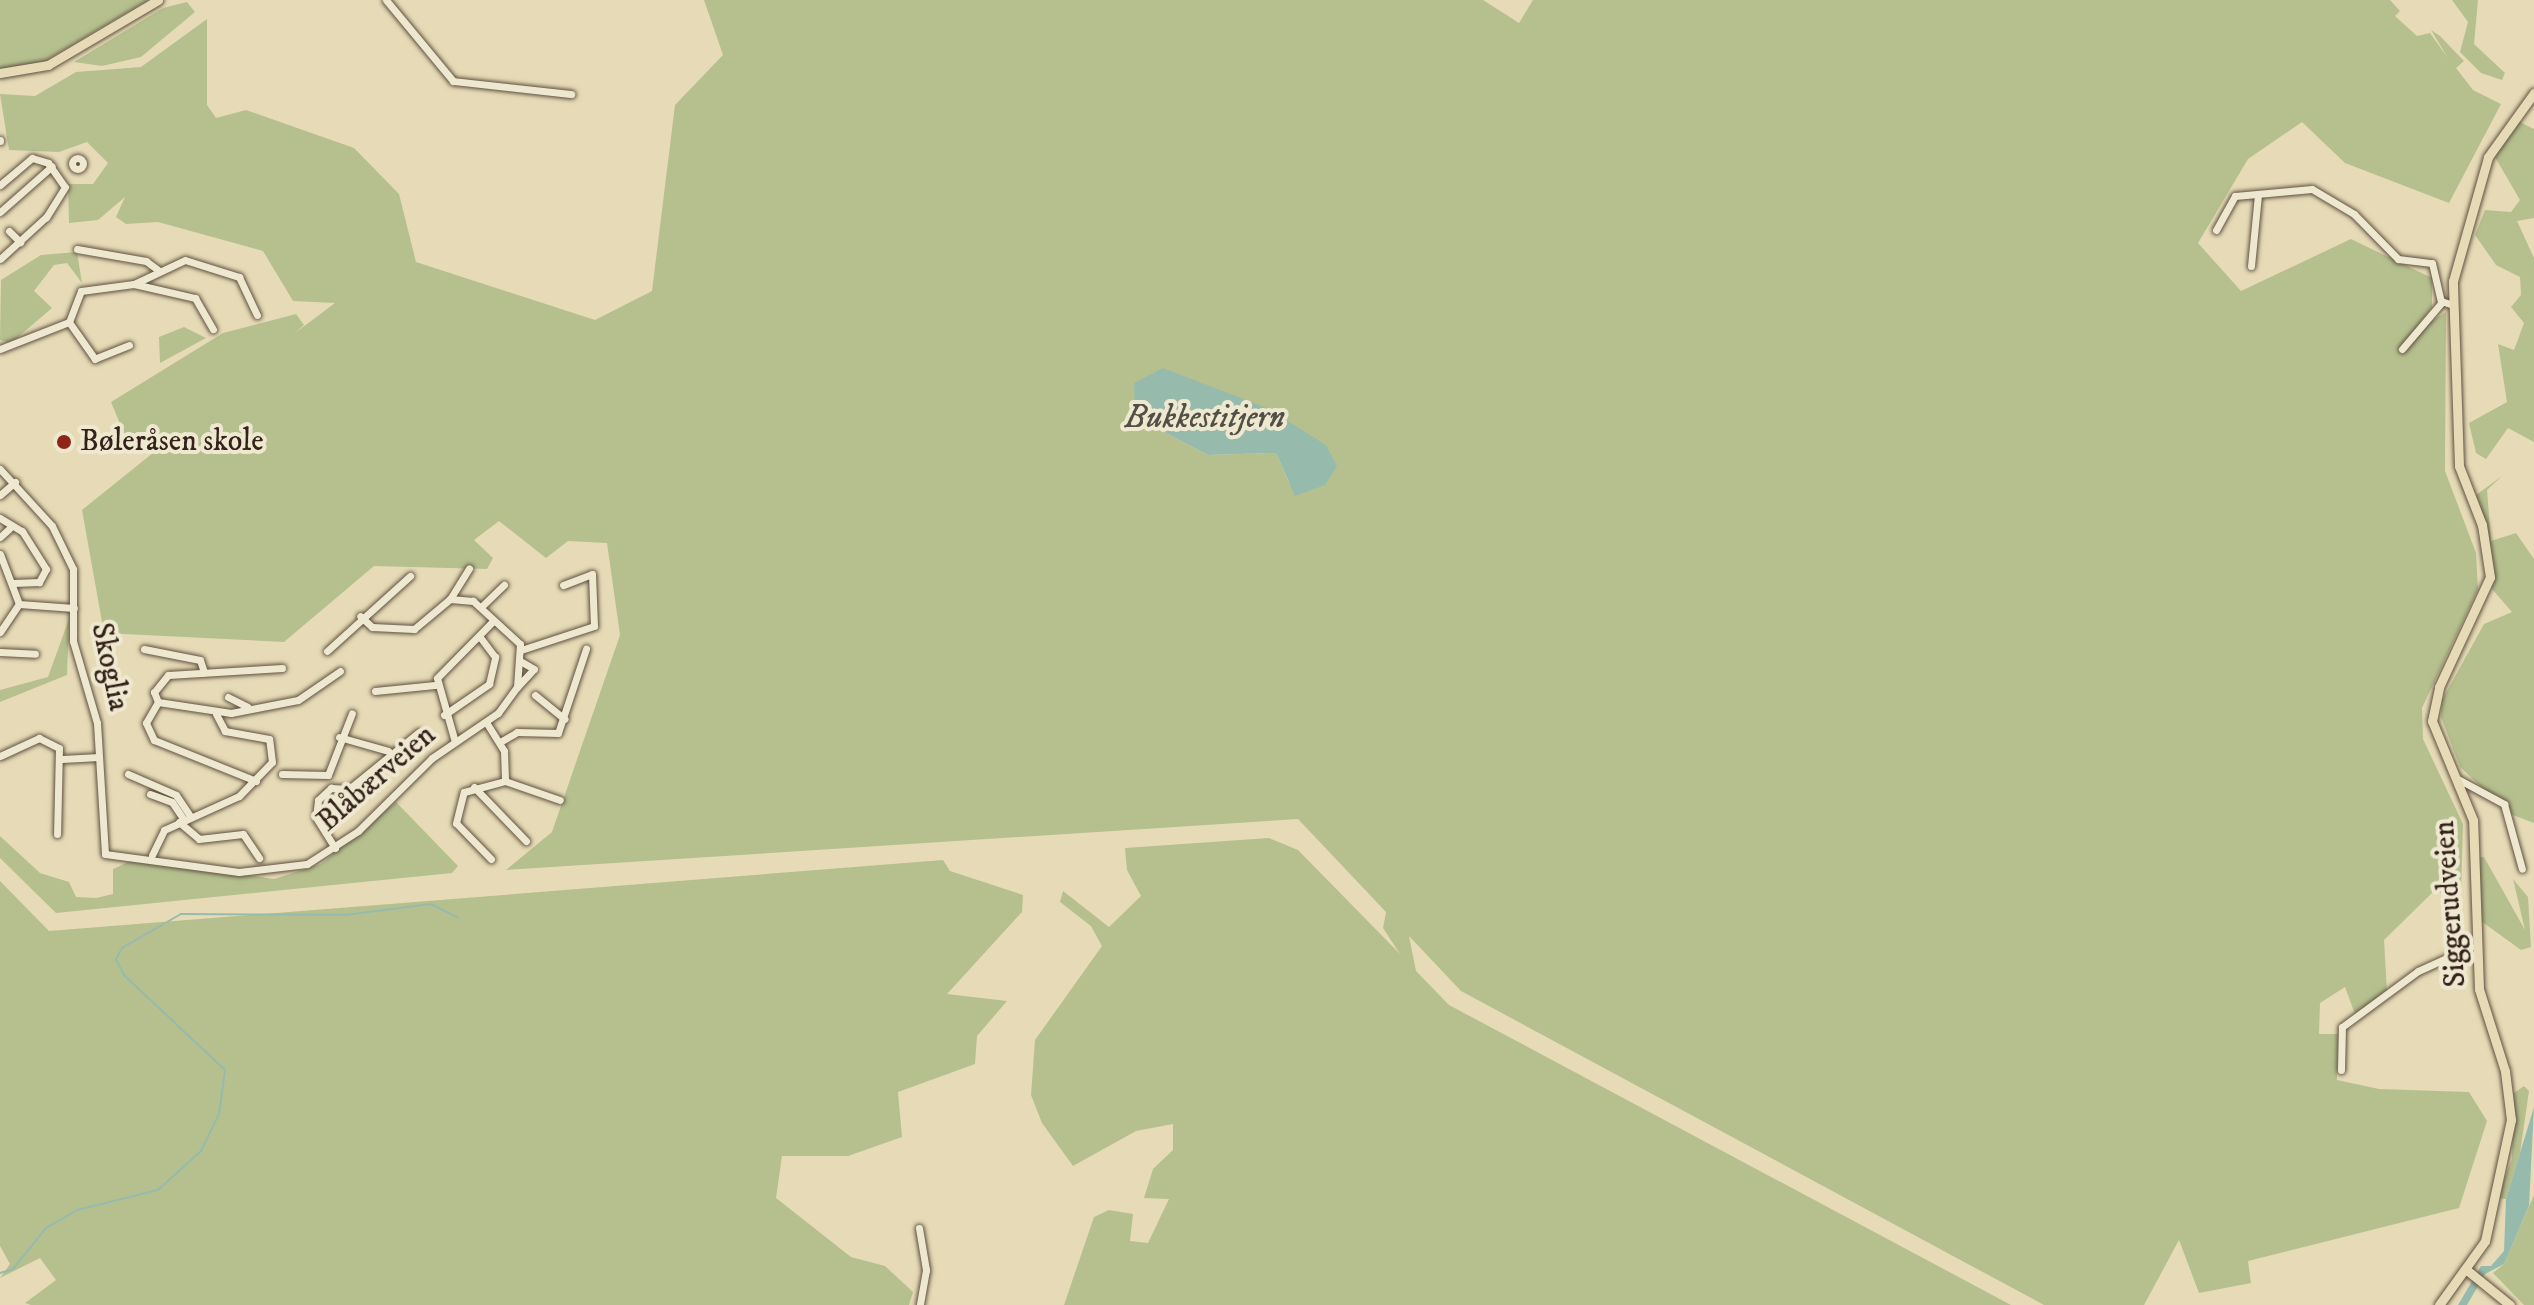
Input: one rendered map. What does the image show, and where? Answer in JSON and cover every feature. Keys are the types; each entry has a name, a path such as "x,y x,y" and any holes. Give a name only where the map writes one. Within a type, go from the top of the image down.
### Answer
{"main road":[{"path":"0,73 48,65 158,0"},
{"name":"Siggerudveien","path":"2439,1305 2475,1276 2510,1136 2506,1078 2475,990 2470,893 2473,825 2456,778 2435,739 2433,706 2490,577 2482,525 2459,466 2453,305 2457,257 2485,164 2504,126 2534,93"},
{"path":"2475,1276 2510,1305"}],"street":[{"path":"386,0 453,81 571,94"},
{"path":"0,185 29,158 52,166 65,187 20,242 0,259"},
{"path":"58,173 71,163"},
{"path":"0,211 52,166"},
{"path":"2216,230 2232,199 2300,187 2331,198 2395,257 2432,263 2442,302"},
{"path":"2251,266 2258,194"},
{"path":"9,231 20,242"},
{"path":"77,249 146,261 158,270"},
{"path":"134,284 158,270 185,260 230,271 245,284 257,315"},
{"path":"0,349 69,322 81,291 134,284 195,298 213,329"},
{"path":"2442,302 2453,305"},
{"path":"2402,349 2442,302"},
{"path":"69,322 95,359 129,345"},
{"name":"Skoglia","path":"0,469 15,482 67,551 74,608 74,647 95,715 103,852"},
{"path":"0,495 15,482"},
{"path":"0,518 9,529 22,531 46,573 39,582 13,583"},
{"path":"0,537 9,529"},
{"path":"0,554 19,604"},
{"path":"360,616 372,627 414,629 450,599 469,568"},
{"path":"521,650 594,626 592,574 563,585"},
{"path":"327,651 360,616 410,576"},
{"path":"481,607 504,585"},
{"path":"450,599 481,607 514,637 521,650 522,662 517,687"},
{"path":"19,604 74,608"},
{"path":"0,632 19,604"},
{"path":"375,691 435,685 493,621"},
{"path":"444,715 489,684 495,657 479,636"},
{"path":"144,649 200,660 204,672"},
{"path":"500,742 517,732 552,736 565,719 586,649"},
{"path":"0,652 35,654"},
{"path":"517,687 534,669 522,662"},
{"path":"256,781 154,740 146,723 158,702 154,687 160,678 282,668"},
{"path":"158,702 216,714 298,700 340,671"},
{"path":"435,685 455,742"},
{"name":"Blåbærveien","path":"103,852 152,855 262,872 307,864 335,848 455,742 486,722 517,687"},
{"path":"535,695 565,719"},
{"path":"228,697 248,707"},
{"path":"335,848 315,810 331,788 328,775 339,737 352,713"},
{"path":"152,855 159,835 256,781 272,762 269,739 225,731 216,714"},
{"path":"486,722 500,742 505,781"},
{"path":"331,788 349,789 388,751 419,732"},
{"path":"339,737 388,751"},
{"path":"0,756 39,738 56,744 62,759 57,834"},
{"path":"62,759 99,757"},
{"path":"128,774 179,797 185,820"},
{"path":"282,774 328,775"},
{"path":"2456,778 2504,804 2522,869"},
{"path":"491,859 455,819 457,803 474,787 505,781 560,800"},
{"path":"474,787 526,841"},
{"path":"150,794 172,802 194,838 243,834 259,858"},
{"path":"2341,1070 2342,1027 2418,971 2471,947"},
{"path":"919,1228 926,1283 920,1305"}],"green space":[{"path":"0,0 148,0 40,64 0,69"},
{"path":"704,0 1483,0 1519,23 1533,0 2390,0 2400,11 2395,16 2417,36 2430,33 2448,58 2431,30 2464,61 2456,68 2473,90 2501,104 2449,203 2345,163 2302,122 2248,159 2198,243 2241,291 2351,239 2432,278 2432,307 2410,335 2446,312 2445,471 2476,553 2478,589 2422,708 2423,739 2463,824 2461,895 2433,892 2384,940 2387,992 2355,1014 2345,987 2320,1003 2319,1034 2338,1034 2337,1080 2379,1089 2469,1092 2487,1121 2459,1208 2248,1261 2251,1283 2199,1293 2179,1240 2144,1305 2044,1305 1461,991 1409,936 1416,971 1449,1005 2011,1305 1064,1305 1094,1217 1109,1210 1133,1214 1130,1241 1148,1243 1169,1199 1144,1198 1153,1169 1173,1150 1173,1124 1136,1131 1073,1166 1042,1123 1031,1095 1035,1040 1102,946 1091,926 1060,902 1063,891 1109,927 1141,896 1127,870 1125,848 1269,838 1298,850 1400,954 1383,928 1386,912 1298,819 506,870 552,832 620,635 607,543 568,541 546,558 499,521 474,540 493,558 487,569 374,566 284,642 104,633 82,510 174,436 130,448 111,402 223,333 296,314 304,325 295,333 335,303 293,301 263,251 158,222 126,224 116,217 125,197 98,220 69,223 68,184 93,184 108,163 87,142 59,152 9,150 0,94 35,96 76,72 141,67 207,19 207,105 216,118 246,110 354,148 399,194 416,262 595,320 652,291 675,105 723,55","holes":["1138,397 1303,433 1326,445 1289,483 1276,453 1208,455 1143,421"]},
{"path":"2452,0 2478,0 2474,44 2505,73 2502,80 2481,73 2460,52 2468,22"},
{"path":"187,2 195,12 141,57 102,66 74,62 163,8"},
{"path":"2516,120 2534,129 2534,218 2517,221 2534,258 2534,442 2508,428 2486,459 2476,453 2469,423 2507,402 2498,344 2514,350 2524,323 2511,307 2521,295 2520,277 2496,265 2475,235 2485,210 2511,212 2520,200 2495,157"},
{"path":"77,252 82,283 67,263 54,265 34,291 52,308 11,343 0,340 1,280 41,255"},
{"path":"184,327 206,338 160,363 159,337"},
{"path":"2502,476 2487,490 2491,541 2516,533 2534,559 2534,823 2510,814 2460,767 2441,717 2442,700 2484,624 2512,612 2492,589 2487,532 2472,498"},
{"path":"69,619 67,675 0,702 0,690 48,677"},
{"path":"396,802 458,866 452,873 56,913 0,858 0,836 40,873 69,882 76,897 96,898 113,894 113,869 135,859 274,879 321,864"},
{"path":"2484,857 2525,930 2513,879 2528,897 2531,947 2521,950 2481,921 2477,858"},
{"path":"943,860 950,871 1023,895 1022,912 947,994 1007,1001 977,1036 975,1064 898,1092 902,1137 848,1156 782,1156 776,1198 851,1257 885,1266 913,1292 909,1305 31,1305 25,1303 56,1280 40,1258 0,1278 10,1264 0,1246 0,881 49,931"},
{"path":"2524,1086 2529,1091 2520,1153 2506,1199 2497,1198 2512,1159 2514,1093"},
{"path":"2534,1195 2534,1305 2524,1305 2493,1273 2504,1264"}],"water":[{"name":"Bukkestitjern","path":"1163,368 1267,408 1326,445 1337,466 1325,485 1295,496 1276,453 1208,455 1143,421 1135,410 1134,383"},
{"path":"2534,1107 2529,1206 2504,1264 2485,1274 2467,1305 2458,1305 2481,1266 2491,1266 2504,1251 2506,1199"}],"waterway":[{"path":"0,1273 13,1269 46,1228 77,1210 158,1190 201,1151 219,1114 225,1070 124,975 116,959 122,948 181,914 345,915 431,904 458,918"}],"place":[{"name":"Bøleråsen skole","path":"64,442"}]}
